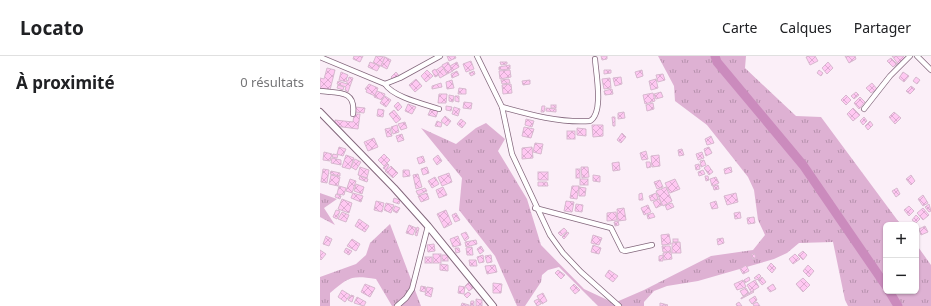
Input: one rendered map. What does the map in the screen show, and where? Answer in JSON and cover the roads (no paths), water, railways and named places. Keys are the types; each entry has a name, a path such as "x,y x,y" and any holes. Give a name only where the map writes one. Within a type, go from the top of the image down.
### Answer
{"main road":[{"path":"320,112 394,188 428,226 493,306"}],"street":[{"path":"385,84 400,78 440,56"},
{"path":"477,56 502,107 512,154 536,208 550,235 563,253 620,306"},
{"path":"864,109 890,76 910,56"},
{"path":"917,56 931,70"},
{"path":"320,57 385,84 388,89 398,94 439,109"},
{"path":"502,107 556,120 576,122 590,121 595,118 597,114 598,101 595,59"},
{"path":"320,91 342,94 350,97 354,104 352,114"},
{"path":"536,208 611,228 622,250 625,252 652,245"},
{"path":"397,306 406,298 412,289 428,226"}],"waterway":[{"path":"715,56 717,62 803,165 883,282"},
{"path":"891,294 898,306"}]}
